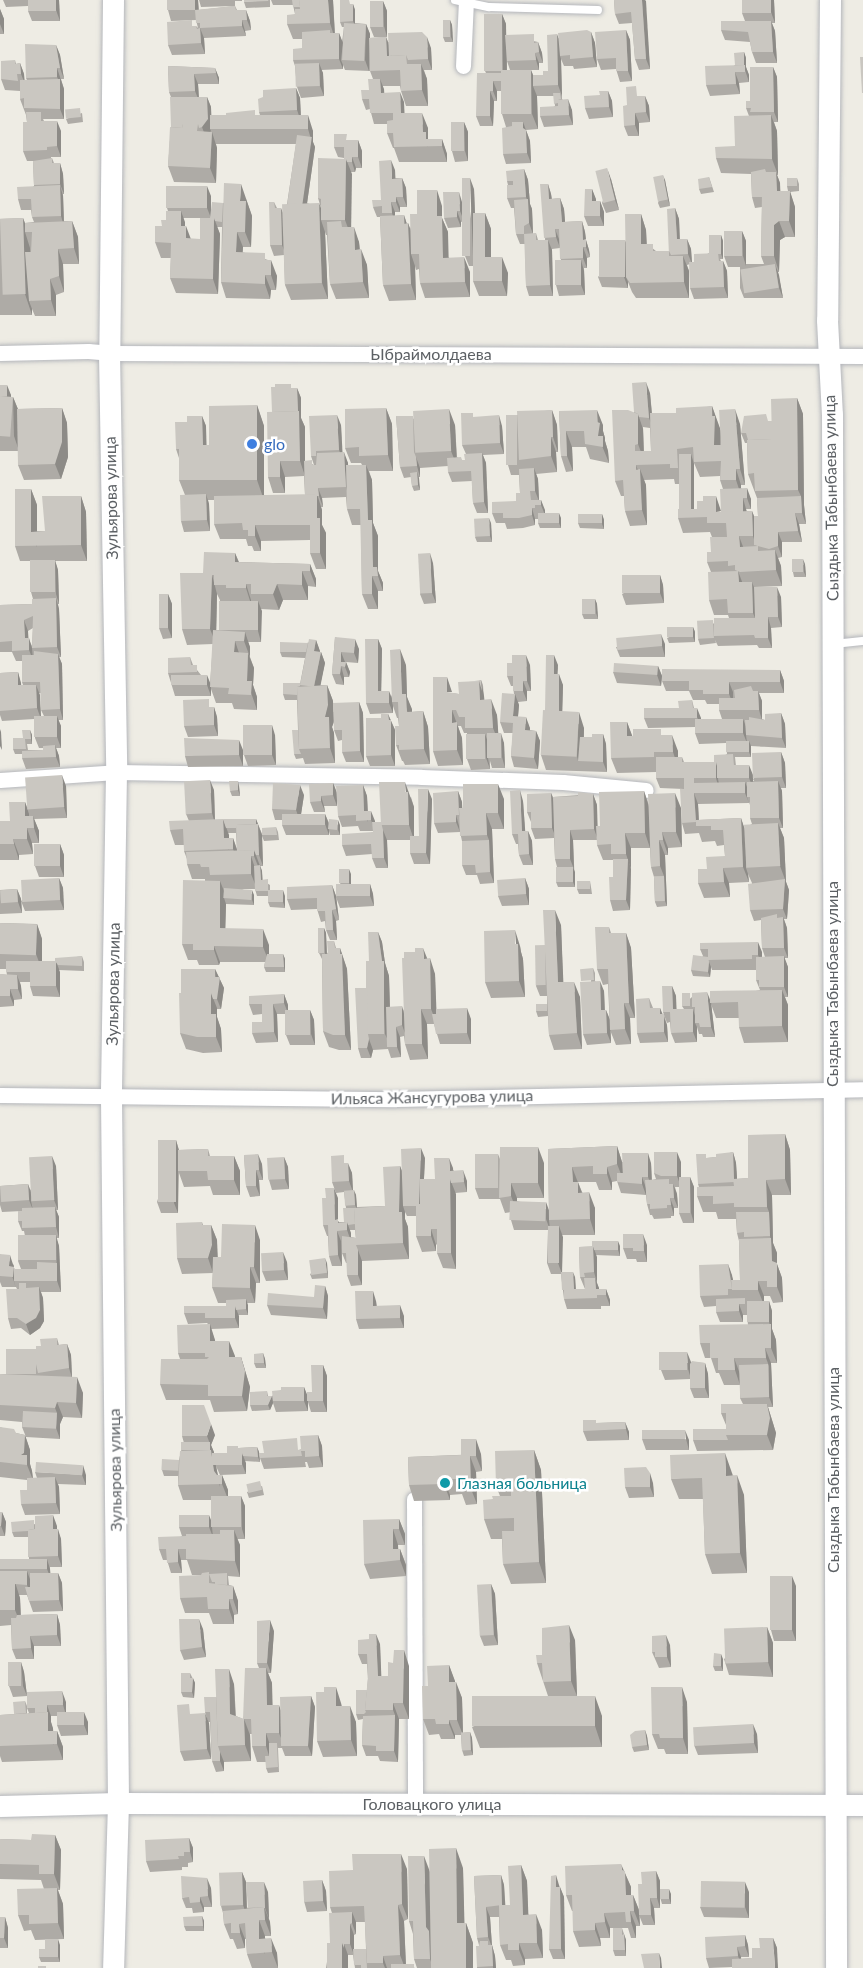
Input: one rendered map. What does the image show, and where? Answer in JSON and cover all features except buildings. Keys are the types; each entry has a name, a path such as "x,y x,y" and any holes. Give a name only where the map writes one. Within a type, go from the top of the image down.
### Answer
{"street":[{"name":"Зульярова улица","path":"113,0 109,353 116,772 111,1097 118,1803 113,1968"},
{"name":"Сыздыка Табынбаева улица","path":"830,0 828,356 832,414 836,1968"},
{"path":"462,1 463,66"},
{"name":"Ыбраймолдаева","path":"0,353 88,351 109,353 863,356"},
{"path":"0,780 116,772 421,777 563,782 646,790"},
{"name":"Ильяса Жансугурова улица","path":"0,1095 396,1099 863,1089"},
{"path":"414,1499 415,1803"},
{"name":"Головацкого улица","path":"0,1806 118,1803 863,1805"}],"lane":[{"path":"462,1 489,8 598,10"},
{"path":"832,644 863,641"}],"place":[{"name":"glo","path":"252,444"},
{"name":"Глазная больница","path":"445,1483"}]}
